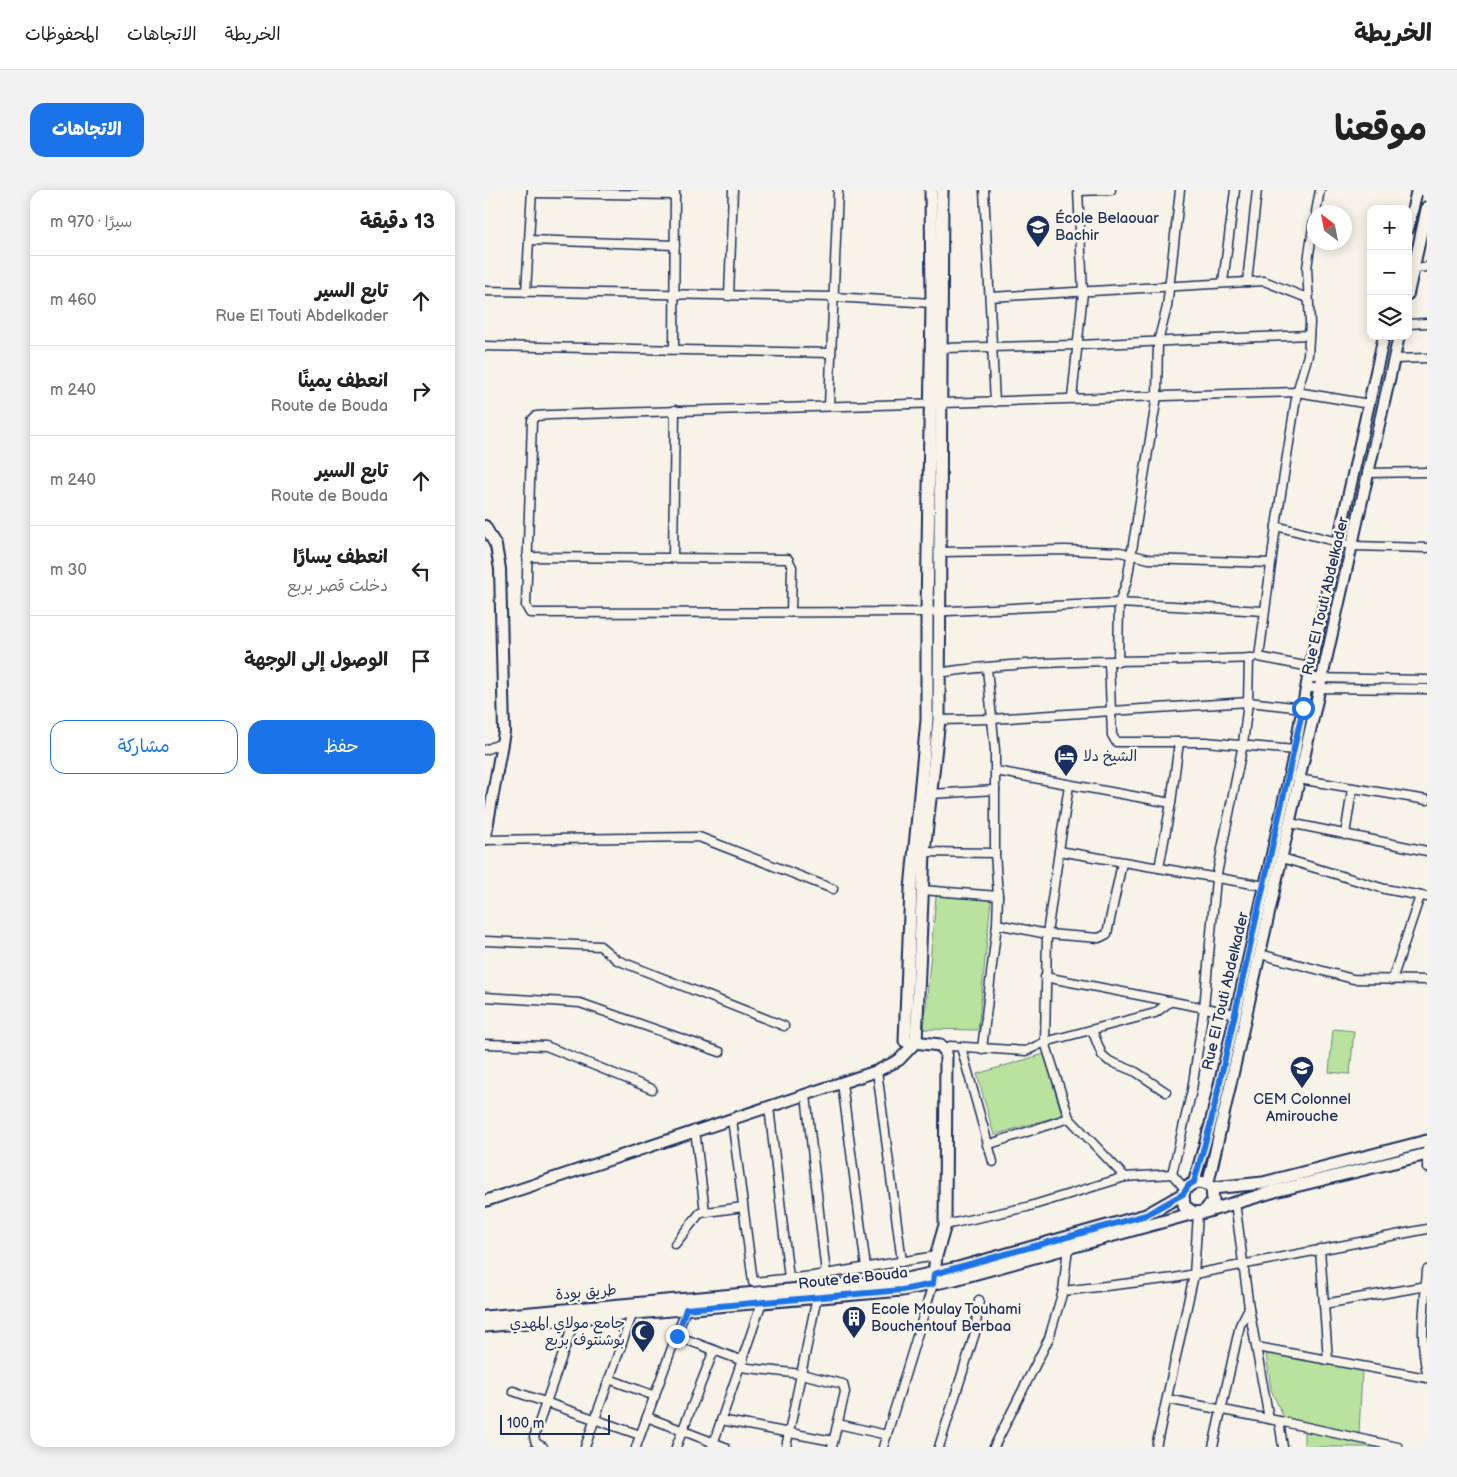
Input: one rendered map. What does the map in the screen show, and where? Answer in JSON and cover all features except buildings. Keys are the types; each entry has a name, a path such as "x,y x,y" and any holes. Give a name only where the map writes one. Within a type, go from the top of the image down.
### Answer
{"main road":[{"path":"910,1042 924,852 939,720 940,552 932,303 931,190"},
{"path":"910,1042 911,889 927,720 927,612 935,404 942,348 942,190"},
{"path":"910,1042 940,1045 945,1049 945,1224 936,1256 933,1279"},
{"path":"1210,1186 1213,1202 1199,1213 1184,1206 1187,1188 1276,1180 1427,1141"},
{"name":"Route de Bouda","path":"690,1298 933,1279 1067,1247 1235,1202 1427,1154"},
{"name":"Route de Bouda","path":"686,1309 902,1290 1146,1215 1187,1188"},
{"name":"طريق بودة","path":"485,1317 690,1298"},
{"name":"طريق بودة","path":"485,1326 686,1309"}],"street":[{"path":"729,296 733,190"},
{"path":"829,406 837,190"},
{"path":"984,190 995,402"},
{"path":"1071,398 1083,292 1078,191 1111,190"},
{"path":"1118,662 1119,603 1127,581 1157,396 1158,342 1170,286 1180,190 1171,190"},
{"path":"1223,282 1235,190"},
{"path":"1247,282 1257,190"},
{"path":"1317,205 1320,190"},
{"path":"1412,212 1417,190"},
{"path":"526,292 532,192 675,192 674,349"},
{"path":"1412,277 1427,211"},
{"path":"529,240 675,245"},
{"path":"1259,657 1276,526 1297,392 1308,355 1307,268 1310,250"},
{"path":"1414,268 1427,267"},
{"path":"990,297 1223,282 1270,282 1307,298"},
{"path":"485,291 833,297 932,303"},
{"path":"1412,324 1427,323"},
{"path":"942,348 1158,342 1309,334"},
{"name":"Rue El Touti Abdelkader","path":"1187,1188 1210,1126 1236,1014 1383,340"},
{"name":"Rue El Touti Abdelkader","path":"1210,1186 1298,779 1353,546 1367,473 1398,340"},
{"path":"485,346 831,353"},
{"path":"1394,359 1427,358"},
{"path":"1265,611 1119,603 927,612 531,613 525,606 533,419 550,414 1297,392 1369,404"},
{"path":"673,558 675,410"},
{"path":"1367,473 1427,472"},
{"path":"485,526 496,546 500,569 504,732 485,839 699,837 833,889"},
{"path":"1276,526 1339,544 1427,548"},
{"path":"940,552 1065,550 1131,555 1155,559 1271,563"},
{"path":"527,557 790,560 791,612"},
{"path":"1334,564 1348,567"},
{"path":"939,673 987,668 1259,657 1321,684 1427,689"},
{"path":"1172,1174 1192,1090 1204,1008 1216,879 1243,744 1248,702 1249,658"},
{"path":"1109,662 1111,735 1116,742 1243,744 1295,750"},
{"path":"982,1049 999,896 995,852 995,771 987,668"},
{"path":"1401,680 1401,689"},
{"path":"1321,684 1427,680"},
{"path":"939,720 992,719 1248,702 1303,708"},
{"path":"1159,868 1171,803 1179,742"},
{"path":"485,750 502,743"},
{"path":"995,771 1171,803"},
{"path":"1298,779 1351,790 1427,800"},
{"path":"1069,784 1047,934 1045,1042 1069,1118 1125,1177"},
{"path":"932,794 995,790"},
{"path":"1345,835 1351,790"},
{"path":"1289,823 1427,851"},
{"path":"1059,851 1265,886"},
{"path":"924,852 995,852"},
{"path":"1282,858 1385,889 1423,897 1391,980"},
{"path":"997,924 1047,934 1099,938 1107,934 1122,863"},
{"path":"922,890 999,896"},
{"path":"485,940 600,946 617,960 784,1026"},
{"path":"1260,954 1353,979 1427,980"},
{"path":"1045,977 1236,1014"},
{"path":"485,996 580,1003 720,1052"},
{"path":"945,1049 950,1046 1027,1051 1045,1042 1155,1013 1171,1001"},
{"path":"1092,1030 1102,1055 1109,1061 1137,1072 1166,1092"},
{"path":"485,1201 877,1071 891,1065 907,1052 910,1042"},
{"path":"485,1044 546,1046 652,1089"},
{"path":"961,1047 993,1162"},
{"path":"877,1071 902,1262"},
{"path":"842,1083 865,1268"},
{"path":"806,1094 826,1274"},
{"path":"769,1107 789,1278"},
{"path":"987,1144 1069,1118"},
{"path":"732,1119 752,1281 826,1274 936,1256"},
{"path":"695,1130 705,1212"},
{"path":"1427,1150 1427,1168"},
{"path":"945,1224 1027,1208 1125,1177 1172,1174 1187,1188"},
{"path":"1235,1202 1249,1308 1269,1419"},
{"path":"675,1244 697,1216 705,1212 743,1207"},
{"path":"1156,1447 1194,1275 1199,1213"},
{"path":"1063,1291 1194,1275 1320,1248 1427,1229"},
{"path":"994,1447 1049,1338 1063,1291 1067,1247"},
{"path":"1320,1248 1328,1360"},
{"path":"1427,1270 1424,1337 1427,1371"},
{"path":"883,1447 933,1279"},
{"path":"1324,1304 1426,1286"},
{"path":"786,1447 817,1297"},
{"path":"939,1447 975,1333 979,1300"},
{"path":"712,1445 762,1302"},
{"path":"1213,1447 1240,1325 1249,1308"},
{"path":"636,1447 686,1309"},
{"path":"585,1447 631,1315"},
{"path":"543,1447 536,1443 534,1437 575,1319"},
{"path":"677,1336 714,1350 741,1364 801,1374 843,1384 845,1392 833,1444 789,1432 721,1420"},
{"path":"1257,1347 1427,1378"},
{"path":"676,1447 681,1430 714,1350"},
{"path":"609,1379 655,1396"},
{"path":"513,1391 640,1435"},
{"path":"1167,1399 1221,1411 1279,1420 1398,1447"},
{"path":"647,1417 681,1430 712,1445 725,1447"},
{"path":"1279,1420 1283,1447"},
{"path":"838,1424 887,1435"}],"green space":[{"path":"936,896 991,900 978,1030 924,1029"},
{"path":"1333,1029 1354,1031 1350,1074 1329,1072"},
{"path":"1044,1054 1062,1115 994,1135 977,1074"},
{"path":"1266,1353 1362,1370 1359,1434 1284,1418 1271,1390"},
{"path":"1304,1430 1383,1447 1304,1447"}],"place":[{"name":"École Belaouar Bachir","path":"1038,248"},
{"name":"الشيخ دلا","path":"1066,777"},
{"name":"CEM Colonnel Amirouche","path":"1302,1089"},
{"name":"Ecole Moulay Touhami Bouchentouf Berbaa","path":"854,1339"},
{"name":"جامع مولاي المهدي بوشنتوف بربع","path":"643,1353"}],"route":[{"path":"677,1336 686,1309 902,1290 933,1284 934,1274 1056,1242 1146,1215 1183,1194 1185,1189 1194,1182 1210,1126 1265,886 1303,708"}]}
